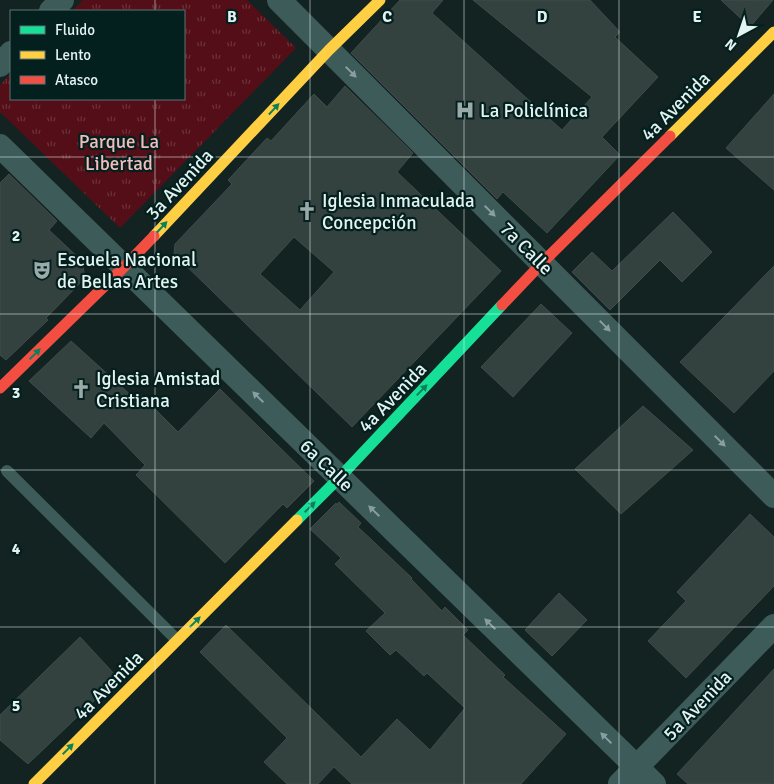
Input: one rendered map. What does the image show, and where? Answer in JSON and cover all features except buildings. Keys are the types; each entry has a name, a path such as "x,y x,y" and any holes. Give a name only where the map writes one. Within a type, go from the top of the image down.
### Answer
{"street":[{"path":"52,10 62,0"},
{"name":"7a Calle","path":"279,0 774,496"},
{"name":"3a Avenida","path":"0,388 124,267 329,50 380,0"},
{"name":"4a Avenida","path":"34,784 340,477 542,263 774,32"},
{"path":"0,65 10,54"},
{"name":"6a Calle","path":"0,146 654,784"},
{"name":"5a Avenida","path":"620,784 774,626"}],"lane":[{"path":"7,471 177,640"}],"green space":[{"name":"Parque La Libertad","path":"83,0 247,0 296,48 120,228 0,112 0,85 10,74 10,100 185,100 185,10 73,10"}],"traffic: fast":[{"path":"297,520 502,305"}],"traffic: slow":[{"path":"154,236 329,50 380,0"},
{"path":"670,136 774,32"},
{"path":"34,784 297,520"}],"traffic: jam":[{"path":"502,305 670,136"},
{"path":"0,388 154,236"}],"place":[{"name":"La Policlínica","path":"465,110"},
{"name":"Iglesia Inmaculada Concepción","path":"307,211"},
{"name":"Escuela Nacional de Bellas Artes","path":"42,270"},
{"name":"Iglesia Amistad Cristiana","path":"81,389"}]}
